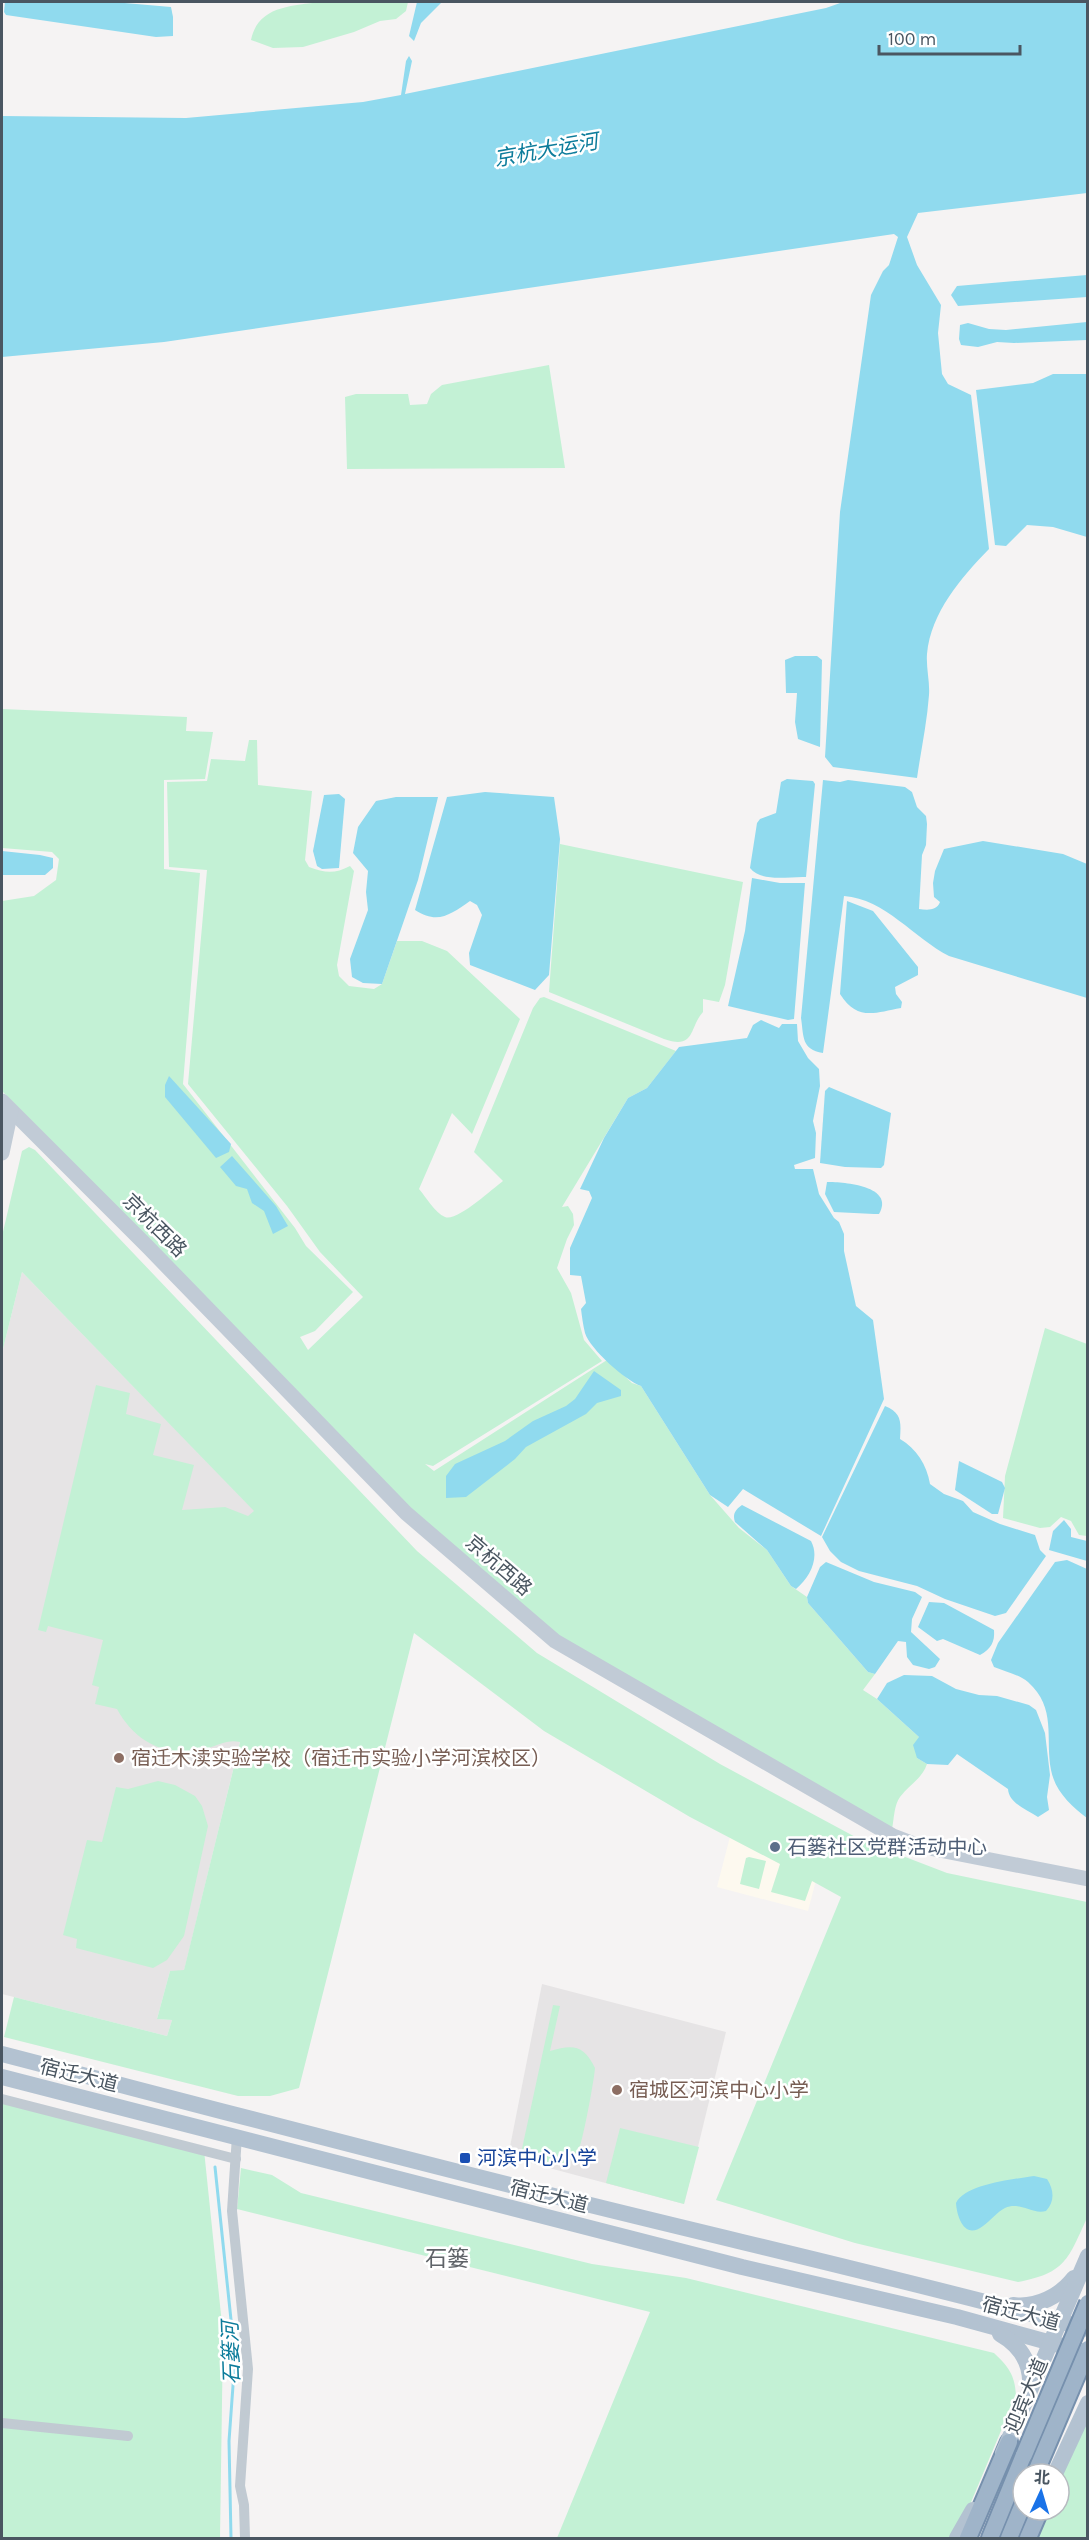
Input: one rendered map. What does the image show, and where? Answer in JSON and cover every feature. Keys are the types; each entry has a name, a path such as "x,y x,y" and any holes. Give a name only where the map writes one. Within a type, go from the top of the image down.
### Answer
{"highway":[{"name":"迎宾大道","path":"990,2538 1088,2303"},
{"name":"迎宾大道","path":"1040,2462 1088,2351"},
{"path":"968,2538 1009,2442"},
{"path":"1009,2538 1016,2522"},
{"path":"1028,2538 1035,2522"}],"main road":[{"path":"2,1153 6,1106"},
{"name":"京杭西路","path":"6,1106 148,1247 406,1513 555,1641 893,1836 919,1846 1088,1880"},
{"name":"宿迁大道","path":"2,2054 287,2130 987,2302 1088,2329"},
{"name":"宿迁大道","path":"2,2077 719,2261 1088,2351"},
{"path":"987,2302 1018,2306 1048,2300 1061,2293 1085,2262"},
{"path":"957,2538 1009,2442 1085,2262"},
{"path":"975,2322 1013,2342 1022,2350 1031,2378 1030,2391"},
{"path":"1061,2462 1088,2403"},
{"path":"1035,2538 1038,2522"}],"street":[{"path":"2,2099 236,2159"},
{"path":"237,2136 232,2211 248,2369 240,2486 244,2505 245,2538"},
{"path":"2,2423 128,2436"}],"shaded area":[{"name":"宿迁木渎实验学校（宿迁市实验小学河滨校区）","path":"22,1272 288,1545 184,1971 170,1971 157,2019 172,2020 167,2036 2,1994 2,1353"},
{"path":"732,1829 823,1853 808,1911 717,1887"},
{"name":"宿城区河滨中心小学","path":"542,1984 726,2032 684,2204 508,2157"}],"green space":[{"path":"320,2 408,2 406,11 396,19 380,21 354,32 303,47 273,48 251,40 255,29 268,14 287,7"},
{"path":"549,365 565,468 347,469 345,397 356,394 408,394 410,405 427,404 431,394 442,385"},
{"path":"2,709 187,717 186,731 213,732 205,779 164,780 164,869 200,873 183,1084 295,1228 306,1246 353,1292 315,1331 300,1337 308,1350 363,1297 320,1252 287,1206 188,1084 207,870 169,867 167,782 207,781 211,759 245,761 249,740 257,740 258,785 312,791 305,860 309,867 330,872 350,866 354,871 337,965 339,976 349,986 374,989 382,984 397,941 422,941 447,951 520,1019 472,1134 452,1113 419,1189 441,1215 450,1217 458,1215 503,1181 474,1152 533,1008 540,998 544,997 676,1051 647,1088 628,1098 562,1207 568,1206 573,1214 574,1225 557,1268 571,1293 584,1340 602,1361 433,1466 425,1464 434,1471 607,1360 632,1383 641,1386 710,1495 739,1528 767,1550 791,1586 807,1597 808,1603 868,1672 875,1674 863,1690 877,1699 919,1737 917,1758 927,1764 922,1774 898,1800 892,1829 564,1642 398,1497 2,1091 2,901 34,896 56,880 59,859 52,852 2,848"},
{"path":"560,844 743,882 725,985 719,1002 703,999 703,1012 687,1039 674,1042 664,1039 549,992"},
{"path":"29,1147 35,1150 417,1551 537,1653 720,1764 861,1840 947,1873 1087,1902 1087,2218 1069,2254 1056,2269 1018,2282 855,2243 716,2200 841,1897 812,1881 805,1901 771,1892 780,1864 690,1817 544,1731 414,1633 299,2088 270,2096 238,2096 4,2037 14,1997 167,2036 172,2020 157,2019 170,1971 184,1970 240,1742 228,1742 194,1751 180,1751 167,1750 144,1740 125,1721 117,1709 95,1704 99,1687 92,1685 103,1640 48,1626 46,1632 38,1630 96,1385 130,1393 126,1414 161,1424 153,1455 194,1465 182,1510 225,1507 248,1516 254,1511 22,1272 2,1353 2,1236 22,1151"},
{"path":"1045,1328 1087,1344 1087,1536 1079,1535 1071,1521 1061,1517 1050,1527 1040,1528 1003,1518 1005,1476"},
{"path":"158,1781 175,1785 195,1796 202,1806 208,1826 184,1936 167,1960 153,1968 76,1948 77,1939 63,1935 87,1840 102,1842 116,1787 128,1789"},
{"path":"746,1858 766,1861 759,1889 740,1884"},
{"path":"553,2005 560,2006 550,2051 565,2047 577,2048 587,2055 595,2068 578,2152 574,2158 561,2164 540,2161 529,2154 526,2160 520,2158"},
{"path":"2,2103 204,2150 223,2334 220,2538 2,2538"},
{"path":"620,2128 699,2147 684,2204 606,2183"},
{"path":"241,2168 272,2175 301,2193 592,2264 686,2278 994,2353 1010,2371 1016,2395 956,2538 557,2538 650,2312 237,2209"},
{"path":"1087,2412 1087,2538 1031,2538 1038,2522 1071,2522 1071,2462 1064,2462"}],"water":[{"path":"5,2 113,2 171,7 173,36 156,37 6,15"},
{"path":"417,2 442,2 421,23 414,41 409,36"},
{"name":"京杭大运河","path":"843,2 1087,2 1087,193 918,213 907,237 917,265 941,305 938,333 942,374 948,384 971,395 989,549 958,584 934,624 927,654 928,705 917,778 833,767 825,757 840,512 871,295 883,271 889,265 898,237 894,234 164,342 2,357 2,116 186,118 363,102 401,95 406,61 409,56 412,61 405,94 826,8"},
{"path":"1087,275 1087,297 958,306 951,295 957,286"},
{"path":"1087,322 1087,340 997,342 978,347 961,345 959,339 960,325 968,323 989,329 1006,330"},
{"path":"1053,374 1087,374 1087,537 1053,527 1027,525 1006,546 995,545 976,390 1033,383"},
{"path":"795,656 817,656 822,660 820,747 798,739 795,722 797,693 786,693 785,660"},
{"path":"787,779 813,781 815,784 806,877 762,876 750,868 757,823 760,819 776,813 781,782"},
{"path":"823,780 840,782 848,780 905,787 912,792 917,807 926,816 927,824 926,845 922,855 919,909 928,910 939,905 940,902 934,897 933,883 944,849 983,841 1063,854 1087,864 1087,998 949,956 873,904 844,896 823,1053 811,1049 803,1036 801,1018"},
{"path":"485,792 554,797 560,839 549,975 535,990 470,965 469,953 482,915 477,905 470,901 450,914 438,917 431,917 415,910 447,797"},
{"path":"339,794 345,799 339,868 322,869 317,866 313,851 324,795"},
{"path":"396,797 438,797 418,880 382,984 363,983 352,977 350,959 368,910 366,892 368,871 353,853 358,827 376,801"},
{"path":"2,851 53,858 53,868 45,875 2,875"},
{"path":"752,878 780,883 805,883 794,1019 788,1020 728,1006 745,931"},
{"path":"847,901 873,911 918,967 918,975 895,987 896,994 902,1002 901,1008 874,1013 860,1012 846,1003 840,994"},
{"path":"761,1020 779,1028 782,1024 797,1024 798,1041 808,1058 819,1069 820,1086 813,1121 816,1133 815,1158 794,1165 795,1169 813,1169 819,1194 839,1222 844,1234 844,1251 856,1306 873,1320 884,1399 821,1536 743,1489 728,1507 710,1495 641,1386 609,1364 588,1340 581,1309 586,1303 581,1276 570,1275 570,1248 592,1198 589,1191 580,1189 604,1138 628,1098 647,1088 679,1047 747,1038 753,1025"},
{"path":"169,1076 231,1144 229,1152 216,1158 165,1097 165,1085"},
{"path":"829,1087 891,1113 884,1165 881,1168 845,1167 820,1163 825,1091"},
{"path":"232,1156 276,1206 288,1226 273,1234 264,1211 252,1203 247,1189 236,1186 220,1167"},
{"path":"827,1182 856,1185 874,1192 880,1197 882,1205 879,1214 834,1212 825,1194"},
{"path":"594,1371 621,1390 621,1396 597,1403 586,1414 526,1447 515,1459 466,1497 446,1498 446,1476 455,1464 505,1441 533,1421 566,1406 575,1399"},
{"path":"885,1406 897,1415 900,1423 900,1439 920,1458 930,1484 944,1494 963,1501 973,1512 1000,1524 1035,1535 1040,1550 1046,1556 1006,1613 995,1616 945,1599 917,1586 859,1571 841,1562 830,1551 822,1537"},
{"path":"959,1461 1002,1482 1005,1488 998,1514 992,1514 955,1490"},
{"path":"742,1505 811,1541 814,1547 812,1567 806,1579 796,1589 791,1586 767,1550 735,1522 735,1512"},
{"path":"1064,1520 1071,1529 1071,1537 1087,1541 1087,1561 1049,1550 1053,1531"},
{"path":"1067,1560 1087,1569 1087,1818 1064,1797 1053,1778 1049,1758 1046,1713 1037,1692 1025,1680 994,1667 991,1660 998,1643 1055,1562"},
{"path":"826,1562 874,1582 915,1592 922,1597 912,1619 911,1632 940,1659 935,1667 929,1669 913,1665 907,1657 906,1642 898,1641 875,1674 868,1672 808,1603 807,1597 820,1567"},
{"path":"929,1602 944,1603 994,1630 990,1648 980,1655 943,1639 937,1641 918,1627"},
{"path":"904,1675 932,1676 956,1689 979,1695 997,1696 1029,1705 1036,1710 1045,1733 1050,1775 1047,1797 1049,1810 1038,1817 1024,1809 1012,1799 1008,1789 957,1754 948,1765 927,1764 917,1758 913,1745 919,1737 877,1699 887,1683"},
{"path":"1034,2176 1047,2179 1051,2187 1052,2199 1046,2211 1010,2206 977,2230 967,2229 960,2221 956,2203 969,2191 1003,2181"}],"waterway":[{"name":"石篓河","path":"215,2167 235,2358 229,2441 231,2538"}],"place":[{"name":"宿迁木渎实验学校（宿迁市实验小学河滨校区）","path":"119,1758"},
{"name":"石篓社区党群活动中心","path":"775,1847"},
{"name":"宿城区河滨中心小学","path":"617,2090"},
{"name":"河滨中心小学","path":"465,2158"}],"district":[{"name":"石篓","path":"447,2258"}]}
